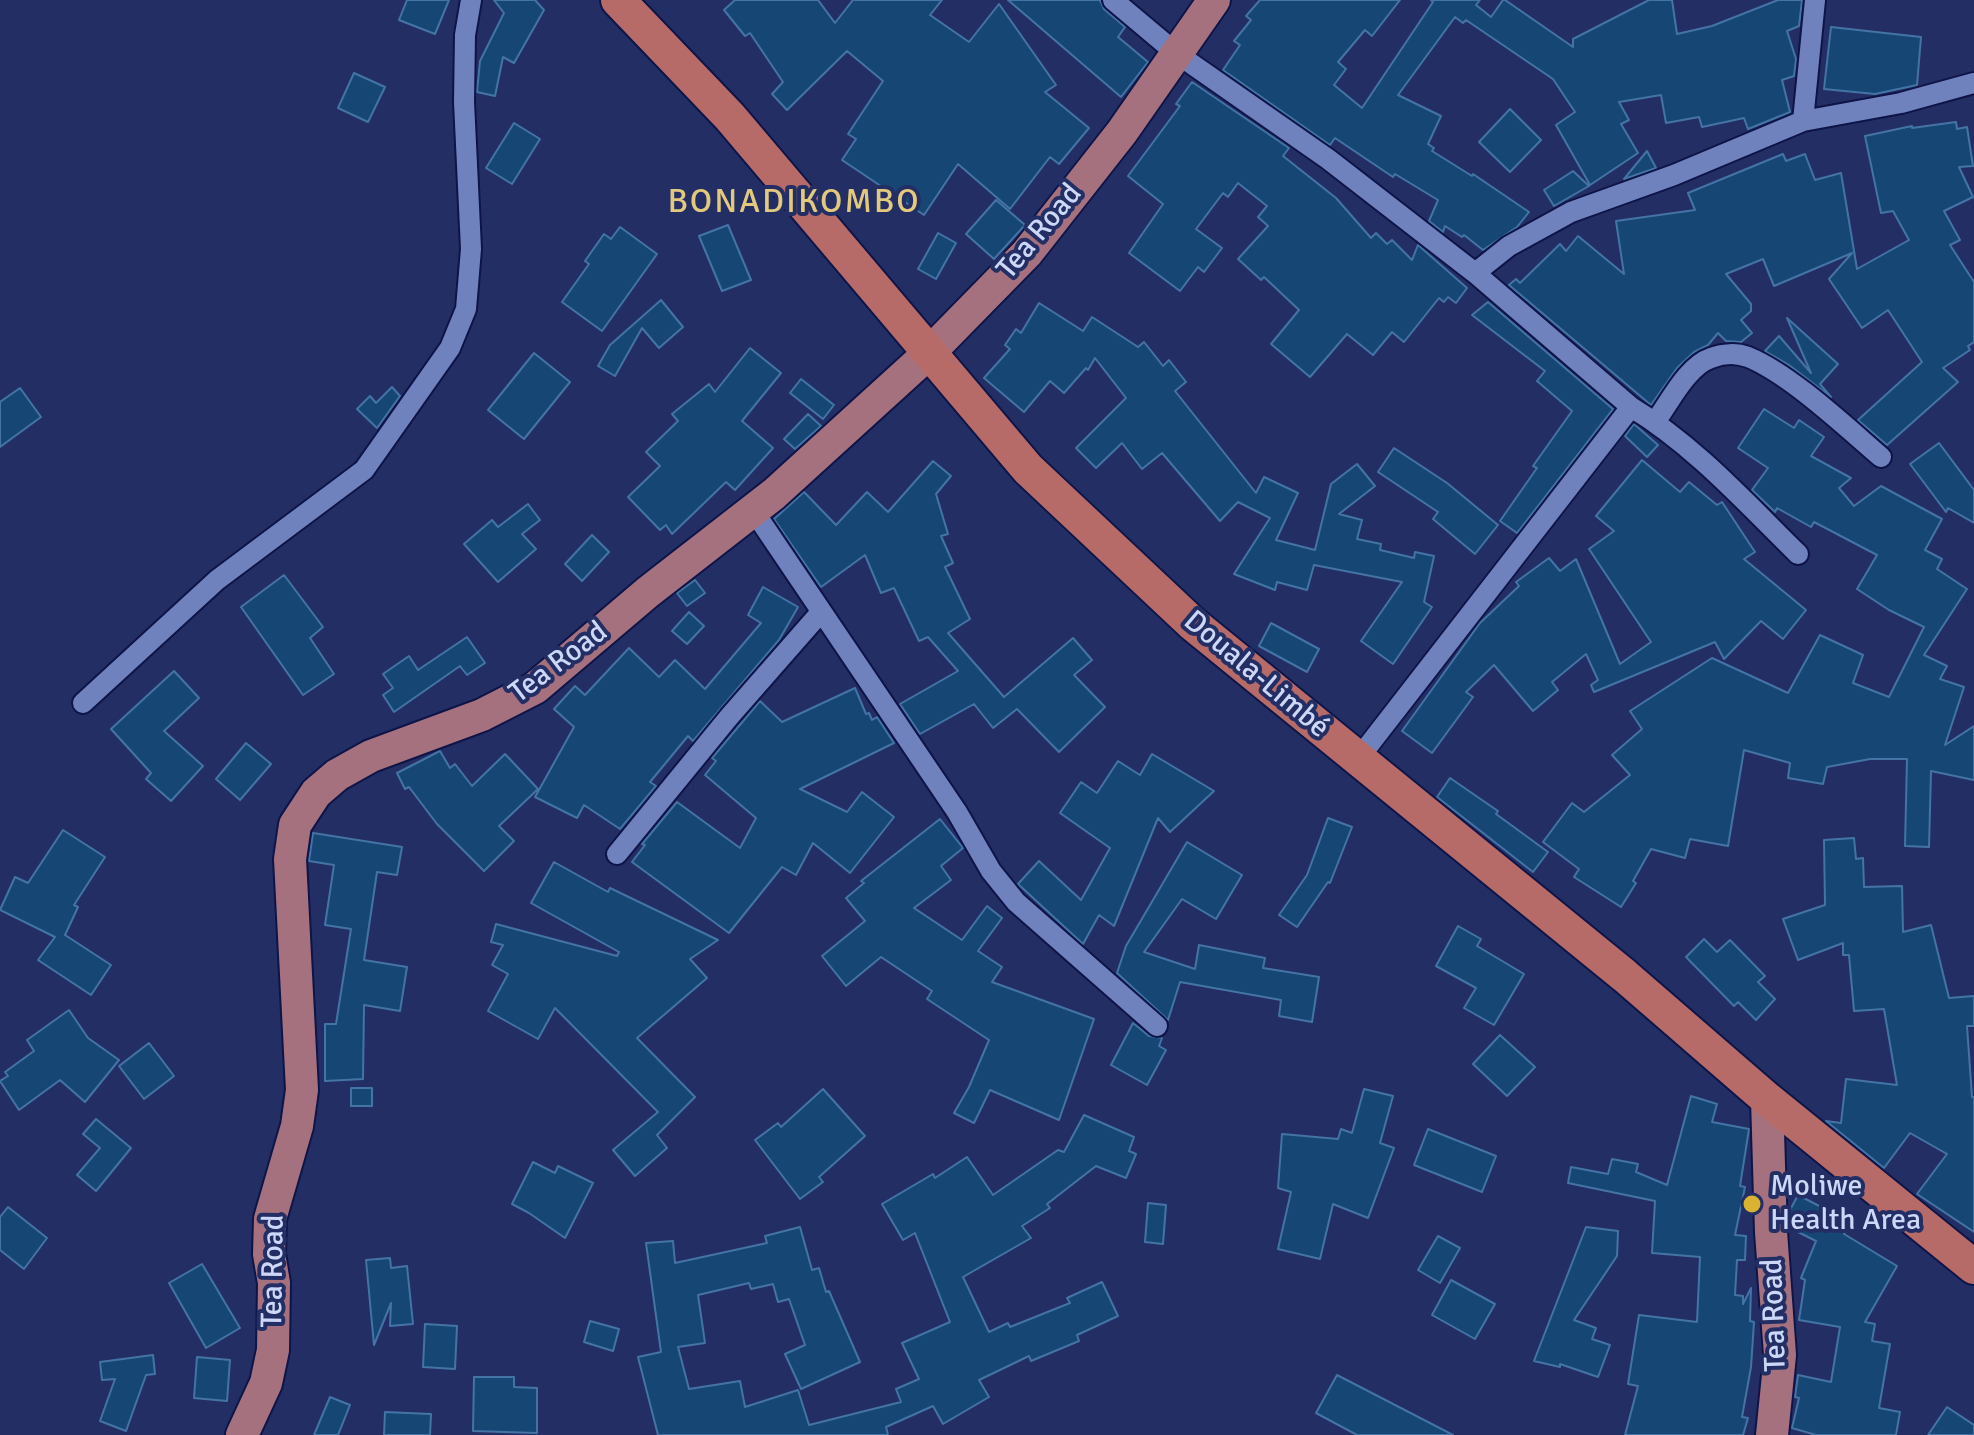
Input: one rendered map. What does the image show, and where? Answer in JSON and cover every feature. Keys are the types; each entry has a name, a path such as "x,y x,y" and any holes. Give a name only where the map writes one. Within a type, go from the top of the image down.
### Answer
{"highway":[{"name":"Douala-Limbé","path":"618,0 730,117 1028,469 1193,624 1625,976 1767,1099 1974,1267"}],"main road":[{"name":"Tea Road","path":"242,1435 266,1383 273,1350 274,1283 269,1254 270,1219 297,1126 302,1090 290,859 295,825 316,793 359,762 482,715 535,688 648,592 774,494 929,353 1027,253 1122,132 1214,0"},
{"name":"Tea Road","path":"1767,1099 1771,1232 1780,1355 1772,1435"}],"street":[{"path":"83,703 217,580 364,470 450,348 466,309 471,249 464,102 465,35 471,0"},
{"path":"1113,0 1176,53 1328,159 1475,273 1631,407 1694,452 1798,554"},
{"path":"1803,121 1815,0"},
{"path":"1475,273 1509,246 1571,212 1674,175 1803,121 1901,103 1974,83"},
{"path":"1655,422 1688,376 1709,358 1728,354 1745,356 1768,368 1881,457"},
{"path":"1358,759 1631,407"},
{"path":"753,510 957,812 999,881 1016,902 1157,1026"},
{"path":"617,854 729,717 821,612"}],"building":[{"path":"407,0 449,0 435,34 399,20"},
{"path":"494,0 535,0 544,10 514,63 503,57 495,96 477,92 480,61 504,13"},
{"path":"735,0 818,0 835,23 853,0 942,0 930,15 969,42 999,4 1056,85 1045,92 1089,128 1059,164 1050,157 1010,209 958,164 924,215 842,160 856,139 848,134 883,81 847,51 787,110 772,94 783,82 750,33 745,36 724,10"},
{"path":"1008,0 1100,0 1104,9 1125,27 1118,37 1148,62 1121,97"},
{"path":"1260,0 1400,0 1372,36 1365,30 1338,62 1346,69 1334,85 1362,108 1433,2 1431,0 1480,0 1476,5 1491,17 1505,0 1573,47 1573,39 1649,0 1672,0 1677,34 1712,26 1778,0 1802,0 1799,26 1787,31 1796,59 1794,76 1782,80 1790,112 1748,129 1744,118 1702,127 1699,117 1666,123 1661,95 1619,102 1629,120 1621,124 1638,153 1590,185 1556,125 1575,112 1553,79 1466,20 1463,23 1455,17 1398,95 1441,116 1428,144 1434,148 1432,151 1529,212 1517,227 1483,250 1464,235 1462,237 1445,226 1443,232 1429,221 1438,200 1395,174 1393,177 1335,138 1330,145 1223,70 1240,45 1234,41 1251,20 1246,16"},
{"path":"1831,27 1921,37 1917,85 1875,94 1824,89"},
{"path":"354,73 385,87 368,122 338,108"},
{"path":"1192,82 1289,148 1283,156 1336,198 1371,238 1376,233 1387,244 1392,240 1412,260 1418,245 1467,288 1456,303 1448,297 1444,302 1439,298 1404,342 1392,332 1373,355 1347,334 1310,377 1271,344 1299,310 1264,277 1261,280 1238,259 1268,226 1258,217 1267,206 1238,183 1228,197 1223,193 1196,229 1222,248 1204,272 1198,267 1180,291 1129,253 1163,204 1128,176 1180,106 1176,104"},
{"path":"1510,109 1541,140 1510,172 1479,142"},
{"path":"1956,122 1957,129 1967,127 1973,166 1959,167 1973,197 1944,211 1960,240 1950,245 1974,282 1974,342 1968,346 1970,350 1943,368 1958,382 1887,445 1858,420 1922,362 1888,310 1862,328 1829,279 1852,253 1774,286 1763,259 1726,274 1751,304 1751,311 1741,320 1752,333 1741,342 1726,341 1718,333 1708,345 1694,352 1677,368 1651,405 1509,285 1516,279 1520,283 1560,244 1566,251 1578,236 1624,274 1616,221 1695,210 1688,193 1783,154 1786,161 1805,154 1815,180 1841,173 1857,269 1909,240 1893,211 1881,213 1865,136 1912,126"},
{"path":"514,123 540,139 512,184 486,168"},
{"path":"1647,151 1656,168 1624,179"},
{"path":"1573,171 1589,186 1554,206 1544,190"},
{"path":"996,200 1025,225 994,259 966,234"},
{"path":"728,225 751,280 722,291 699,236"},
{"path":"620,227 657,254 602,331 562,302 589,264 585,261 604,234 611,239"},
{"path":"938,233 956,243 936,279 918,269"},
{"path":"661,300 683,327 659,348 642,328 615,376 598,366 610,345"},
{"path":"1488,302 1613,409 1517,533 1500,521 1537,468 1533,466 1572,411 1537,381 1545,371 1472,315"},
{"path":"1039,303 1083,331 1092,317 1138,347 1144,342 1163,366 1169,360 1186,382 1175,391 1256,493 1264,477 1298,493 1276,540 1315,550 1331,484 1357,464 1375,486 1339,514 1362,520 1357,539 1381,544 1380,550 1414,558 1415,552 1434,556 1424,602 1432,607 1393,664 1361,641 1402,582 1314,565 1307,590 1277,582 1275,590 1234,574 1270,518 1238,502 1220,521 1162,453 1142,469 1122,443 1096,468 1076,448 1126,398 1095,358 1088,370 1086,368 1064,393 1050,381 1024,412 984,378 1010,349 1005,345 1016,329 1021,333"},
{"path":"1787,318 1838,364 1820,384 1831,397 1765,351 1779,336 1811,373"},
{"path":"750,348 781,373 742,421 773,448 735,490 726,482 672,534 666,525 660,530 628,497 660,466 646,452 678,421 672,414 709,384 715,392"},
{"path":"534,353 570,382 524,439 488,410"},
{"path":"801,379 834,405 823,419 790,393"},
{"path":"392,387 400,396 377,428 357,409 370,396 376,403"},
{"path":"20,388 41,417 0,447 0,402"},
{"path":"1764,409 1794,428 1799,420 1824,437 1811,456 1851,478 1839,488 1854,506 1881,486 1942,519 1925,550 1942,559 1937,569 1967,589 1924,655 1947,666 1940,679 1964,687 1945,745 1974,726 1974,780 1931,771 1929,847 1905,846 1907,759 1870,759 1827,767 1823,784 1788,778 1790,763 1744,750 1728,846 1690,839 1685,858 1651,849 1621,907 1574,877 1579,869 1543,842 1572,803 1584,812 1630,775 1612,755 1642,729 1630,711 1712,658 1788,693 1820,635 1863,655 1853,683 1889,697 1924,627 1889,610 1857,589 1877,555 1814,522 1811,527 1777,508 1775,512 1752,490 1768,468 1738,448"},
{"path":"808,414 821,426 795,449 784,439"},
{"path":"1634,424 1658,445 1647,457 1625,436"},
{"path":"1939,443 1974,490 1974,523 1948,508 1946,512 1910,464"},
{"path":"1394,448 1447,483 1498,525 1475,554 1433,519 1438,512 1378,472"},
{"path":"1642,460 1680,492 1689,482 1717,505 1722,502 1755,552 1744,559 1806,610 1783,639 1761,621 1724,659 1715,642 1594,692 1591,685 1598,680 1586,654 1552,682 1558,690 1533,711 1494,665 1466,692 1473,697 1432,753 1402,731 1480,623 1519,586 1516,582 1549,558 1560,571 1576,559 1620,664 1651,642 1589,549 1614,531 1596,516"},
{"path":"933,461 951,476 936,494 948,534 941,536 953,563 945,567 970,619 948,633 1004,697 1073,638 1092,660 1074,675 1105,707 1059,752 1017,709 993,728 974,704 920,734 900,704 958,671 928,637 919,641 894,588 881,593 865,555 821,587 774,519 804,492 836,525 867,492 888,512"},
{"path":"528,504 540,520 522,534 536,549 498,582 464,544 492,520 498,527"},
{"path":"592,535 609,552 582,581 565,564"},
{"path":"284,575 323,627 310,638 334,674 303,695 241,607"},
{"path":"695,580 705,593 687,606 677,593"},
{"path":"763,587 798,607 779,640 693,741 688,736 650,782 656,786 620,829 584,805 577,818 535,797 574,727 554,709 575,686 585,695 629,648 659,677 675,660 705,689 761,623 748,615"},
{"path":"689,612 704,626 687,644 672,631"},
{"path":"1271,623 1319,649 1307,672 1259,646"},
{"path":"467,637 485,663 467,675 460,666 394,712 383,695 393,688 383,674 409,656 418,670"},
{"path":"174,671 199,698 164,731 203,766 171,801 146,779 151,773 111,729"},
{"path":"855,688 866,714 869,713 872,720 877,717 894,743 800,789 847,812 862,792 894,817 850,873 813,843 796,875 782,867 729,933 632,862 645,845 642,844 677,802 740,848 756,818 705,775 716,761 712,758 760,701 782,722"},
{"path":"246,743 271,764 240,800 216,779"},
{"path":"440,751 450,768 455,764 472,786 505,754 538,789 499,826 514,841 484,871 437,824 409,787 405,789 397,773"},
{"path":"1152,754 1214,791 1170,832 1158,818 1114,926 1099,915 1083,944 1018,884 1039,861 1081,900 1110,848 1060,813 1081,782 1097,793 1118,761 1140,775"},
{"path":"1450,778 1498,811 1496,814 1548,852 1533,872 1437,797"},
{"path":"1328,818 1352,827 1330,883 1297,927 1279,915 1307,875"},
{"path":"940,819 963,848 941,866 951,880 914,908 962,940 987,906 1002,918 978,951 1002,967 992,982 1094,1019 1059,1120 990,1090 974,1123 954,1113 989,1040 927,999 932,991 881,957 846,986 822,956 865,921 846,898 864,883 861,881"},
{"path":"63,830 105,857 74,905 78,907 65,935 111,965 91,995 38,960 55,937 0,910 15,877 28,883"},
{"path":"313,833 402,847 397,875 377,872 364,960 407,967 400,1011 364,1005 363,1079 325,1081 325,1024 336,1024 351,929 325,925 334,865 309,861"},
{"path":"1854,838 1856,859 1863,858 1864,887 1902,886 1903,932 1931,925 1949,998 1974,996 1974,1026 1967,1026 1974,1097 1974,1232 1917,1194 1947,1154 1910,1133 1884,1168 1826,1121 1841,1123 1846,1079 1897,1085 1884,1009 1854,1011 1849,955 1843,955 1843,943 1798,960 1783,919 1825,905 1824,840"},
{"path":"1187,842 1242,875 1216,919 1182,899 1144,952 1195,969 1199,945 1265,958 1263,968 1319,977 1312,1022 1279,1016 1281,1000 1180,982 1168,1020 1117,973 1126,946"},
{"path":"554,862 608,892 610,888 718,940 690,959 707,978 637,1038 695,1097 657,1135 667,1148 635,1176 613,1150 658,1112 555,1008 538,1039 488,1011 508,974 492,965 503,945 491,942 496,924 617,956 619,952 531,903"},
{"path":"1458,926 1481,939 1477,946 1524,974 1494,1025 1464,1008 1476,988 1436,966"},
{"path":"1704,939 1717,952 1730,940 1765,976 1758,982 1775,999 1756,1020 1738,1002 1734,1006 1686,957"},
{"path":"69,1010 88,1038 119,1060 85,1102 60,1080 19,1110 0,1081 8,1076 5,1072 34,1051 27,1040"},
{"path":"1133,1023 1149,1036 1162,1038 1159,1046 1166,1050 1147,1085 1111,1065"},
{"path":"1500,1035 1535,1067 1507,1096 1473,1064"},
{"path":"149,1043 174,1076 144,1099 119,1066"},
{"path":"351,1088 372,1088 372,1106 351,1106"},
{"path":"823,1089 865,1136 819,1177 823,1182 800,1199 755,1140 778,1123 781,1127"},
{"path":"1364,1089 1393,1096 1380,1143 1394,1148 1368,1218 1333,1204 1320,1259 1278,1249 1291,1192 1278,1188 1282,1134 1338,1139 1341,1129 1352,1133"},
{"path":"1691,1096 1717,1104 1712,1122 1749,1129 1740,1186 1745,1187 1735,1235 1746,1236 1745,1260 1737,1260 1735,1295 1743,1296 1743,1304 1751,1288 1750,1321 1754,1322 1751,1367 1742,1417 1748,1418 1743,1435 1625,1435 1638,1386 1628,1384 1639,1315 1697,1322 1700,1257 1652,1253 1655,1201 1568,1183 1571,1167 1608,1174 1612,1159 1638,1164 1636,1172 1667,1185"},
{"path":"1084,1115 1134,1137 1129,1151 1136,1154 1126,1178 1096,1166 1047,1204 1050,1208 1022,1226 1031,1238 963,1277 989,1332 1070,1303 1067,1298 1102,1282 1118,1316 1077,1335 1079,1341 1031,1361 1029,1356 979,1380 989,1397 943,1424 933,1406 886,1427 888,1435 658,1435 638,1357 661,1352 646,1243 673,1241 675,1263 767,1243 765,1236 800,1227 812,1270 819,1268 826,1292 829,1291 860,1362 801,1389 785,1354 805,1345 789,1299 778,1302 773,1284 751,1289 749,1283 698,1295 705,1343 678,1347 689,1389 740,1381 745,1407 798,1390 809,1425 901,1402 896,1389 919,1379 902,1343 950,1322 915,1233 903,1240 882,1204 933,1174 935,1178 967,1157 993,1195 1058,1150 1064,1152"},
{"path":"96,1119 131,1148 96,1191 77,1175 100,1148 83,1134"},
{"path":"1428,1129 1496,1156 1482,1192 1414,1165"},
{"path":"533,1162 555,1173 558,1166 593,1183 565,1238 512,1204"},
{"path":"1798,1195 1850,1222 1844,1234 1897,1266 1865,1322 1875,1324 1872,1341 1890,1344 1879,1408 1900,1412 1896,1435 1816,1435 1792,1428 1799,1398 1795,1397 1798,1375 1831,1382 1840,1327 1799,1320 1805,1280 1801,1278 1816,1241 1790,1228 1789,1212"},
{"path":"1148,1203 1166,1205 1163,1244 1145,1242"},
{"path":"8,1207 47,1238 24,1269 0,1250 0,1217"},
{"path":"1586,1227 1618,1231 1617,1256 1574,1320 1596,1328 1592,1339 1610,1345 1598,1377 1560,1364 1560,1367 1534,1361"},
{"path":"1438,1236 1460,1248 1440,1283 1418,1270"},
{"path":"390,1258 391,1268 407,1266 413,1324 390,1326 391,1303 374,1345 366,1260"},
{"path":"202,1264 240,1328 206,1348 169,1283"},
{"path":"1451,1280 1495,1304 1475,1339 1432,1315"},
{"path":"590,1321 619,1329 613,1351 584,1342"},
{"path":"425,1324 457,1326 455,1369 423,1367"},
{"path":"153,1355 155,1374 146,1375 126,1431 100,1421 115,1379 102,1380 100,1362"},
{"path":"197,1357 230,1360 227,1401 194,1398"},
{"path":"1337,1375 1453,1435 1357,1435 1316,1413"},
{"path":"474,1377 514,1377 514,1387 537,1388 537,1433 473,1431"},
{"path":"330,1397 350,1405 338,1435 314,1435"},
{"path":"1947,1407 1974,1425 1974,1435 1928,1435"},
{"path":"385,1412 431,1414 430,1435 384,1435"}],"place":[{"name":"Moliwe Health Area","path":"1752,1204"}],"district":[{"name":"BONADIKOMBO","path":"794,203"}]}
